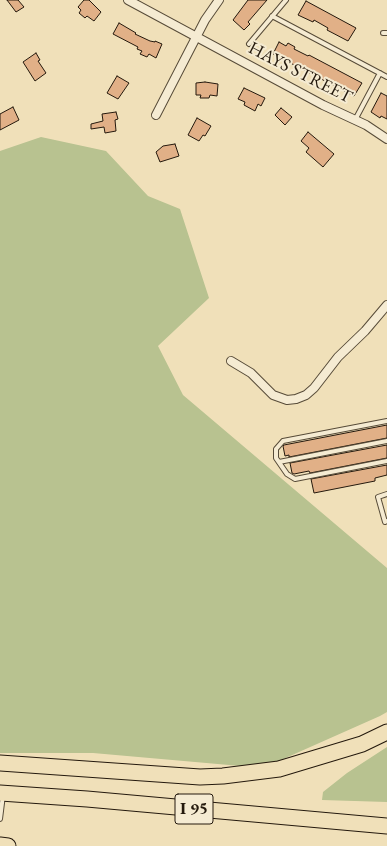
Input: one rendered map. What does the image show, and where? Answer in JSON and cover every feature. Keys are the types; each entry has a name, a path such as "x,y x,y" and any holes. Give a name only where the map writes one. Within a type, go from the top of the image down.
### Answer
{"highway":[{"path":"0,763 200,777 223,776 279,769 362,744 387,732"},
{"name":"I 95","path":"2,793 87,799 387,826"},
{"path":"0,846 8,846"}],"street":[{"name":"HAYS STREET","path":"128,0 323,105 366,125 387,139"},
{"path":"156,115 205,20 219,0"},
{"path":"231,361 251,374 273,395 280,399 296,399 306,395 314,388 338,357 364,331 387,304"}],"lane":[{"path":"249,44 286,0"},
{"path":"272,16 387,77"},
{"path":"355,120 380,73"},
{"path":"387,420 283,442 276,449 276,458 287,474 295,479 387,461"},
{"path":"279,462 387,441"},
{"path":"387,494 378,497 385,522 387,521"},
{"path":"0,819 2,793"}],"green space":[{"path":"41,137 106,151 148,196 180,209 209,298 158,346 183,395 387,568 387,712 263,768 93,753 0,753 0,151"},
{"path":"387,747 387,802 322,800 323,792 347,773"}],"building":[{"path":"7,0 18,0 24,7 16,12"},
{"path":"84,0 89,0 101,12 94,21 87,16 85,18 79,13 81,10 78,7"},
{"path":"248,0 267,0 248,22 250,24 244,30 233,20"},
{"path":"306,1 356,28 348,41 327,30 328,28 314,20 313,22 298,15"},
{"path":"119,23 136,33 135,34 150,41 155,41 162,44 156,58 149,54 147,57 140,54 142,51 137,49 138,47 113,34"},
{"path":"279,42 286,46 288,43 295,47 294,49 308,56 309,55 362,83 354,96 273,54"},
{"path":"36,53 40,60 38,61 46,73 35,81 23,62"},
{"path":"117,76 129,83 118,99 107,93"},
{"path":"205,82 218,84 217,96 210,95 209,98 200,98 201,95 196,95 196,83"},
{"path":"244,88 265,98 261,106 258,104 255,111 244,105 245,102 238,99"},
{"path":"381,93 387,96 387,119 381,116 380,118 371,112"},
{"path":"13,107 19,120 0,130 0,114"},
{"path":"281,108 292,117 285,125 275,115"},
{"path":"116,112 118,119 115,120 116,131 105,133 104,127 91,129 91,124 103,121 102,114"},
{"path":"197,118 211,126 205,136 203,135 199,141 188,135"},
{"path":"308,132 334,154 323,167 306,152 309,148 301,141"},
{"path":"175,144 179,156 160,162 156,152 163,146"},
{"path":"387,425 387,438 289,457 289,455 285,456 284,445"},
{"path":"387,445 387,458 310,473 309,471 294,474 292,473 290,463"},
{"path":"387,465 387,475 375,478 375,481 314,493 311,479"}]}
